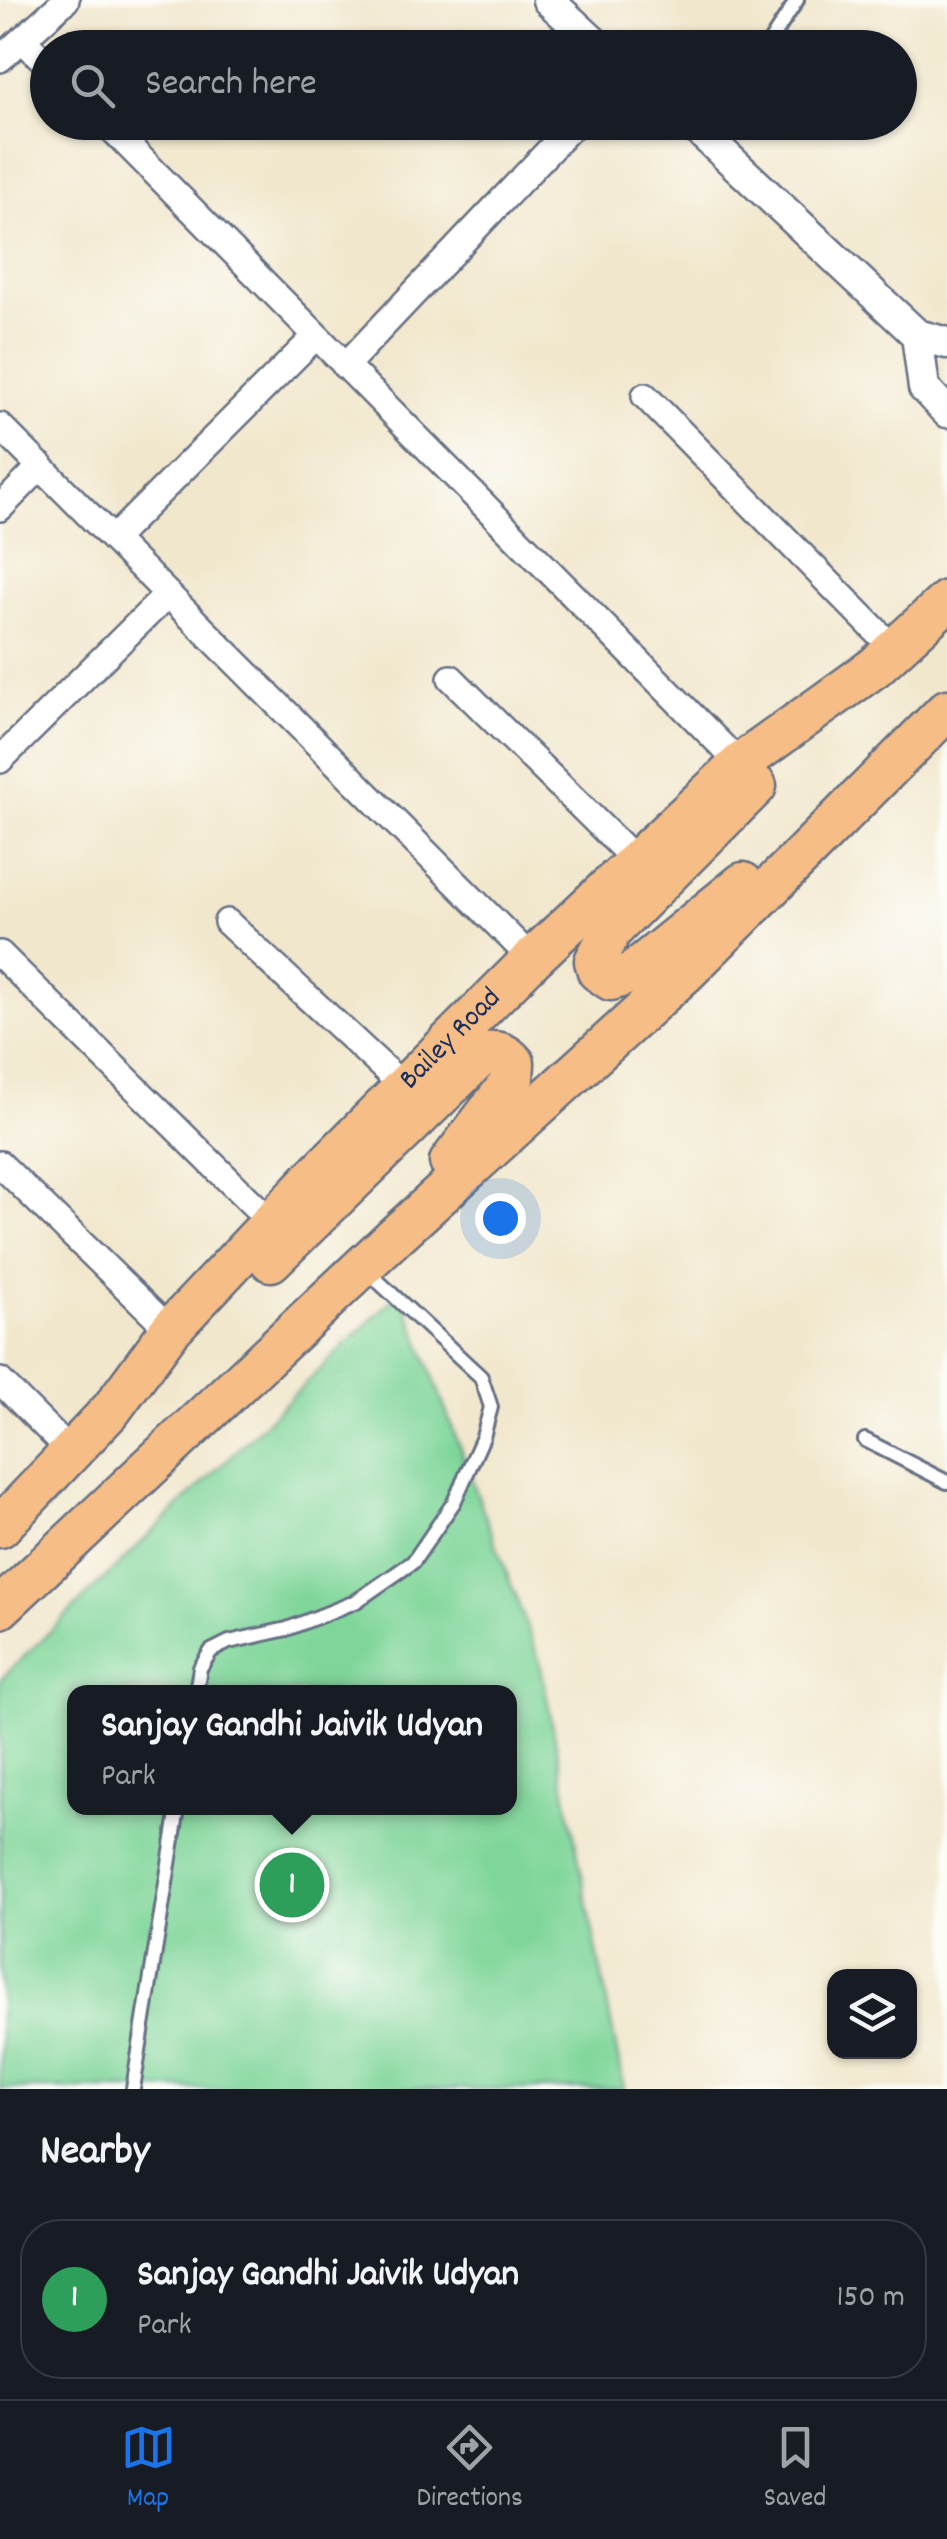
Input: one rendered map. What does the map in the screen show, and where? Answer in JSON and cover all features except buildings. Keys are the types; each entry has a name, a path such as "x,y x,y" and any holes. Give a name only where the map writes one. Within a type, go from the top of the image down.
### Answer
{"highway":[{"name":"Bailey Road","path":"0,1526 111,1410 170,1330 313,1178 532,959 740,764 885,658 947,602"},
{"path":"885,658 611,931 596,962 598,971 611,980 632,973 890,764"},
{"path":"0,1608 395,1236 686,972 947,710"},
{"path":"111,1410 344,1192 476,1061 491,1052 508,1056 514,1063 513,1079 395,1236"}],"street":[{"path":"34,30 66,0"},
{"path":"548,0 580,30"},
{"path":"0,59 30,33"},
{"path":"23,40 30,47"},
{"path":"123,140 740,764"},
{"path":"345,366 559,140"},
{"path":"716,140 917,335 947,343"},
{"path":"917,335 924,388 947,412"},
{"path":"113,539 316,336"},
{"path":"644,396 885,658"},
{"path":"0,426 532,959"},
{"path":"0,508 41,466"},
{"path":"0,760 168,594"},
{"path":"451,678 637,862"},
{"path":"227,922 404,1087"},
{"path":"0,954 273,1224"},
{"path":"0,1164 170,1330"},
{"path":"0,1380 72,1454"}],"lane":[{"path":"778,30 797,0"},
{"path":"197,1685 200,1668 210,1651 228,1642 288,1629 355,1602 413,1562 454,1502 483,1437 491,1407 480,1377 363,1267"},
{"path":"865,1440 947,1482"},
{"path":"133,2089 177,1815"}],"green space":[{"path":"401,1291 540,1662 624,2089 0,2089 0,1680"}],"place":[{"name":"Sanjay Gandhi Jaivik Udyan","path":"292,1885"}]}
